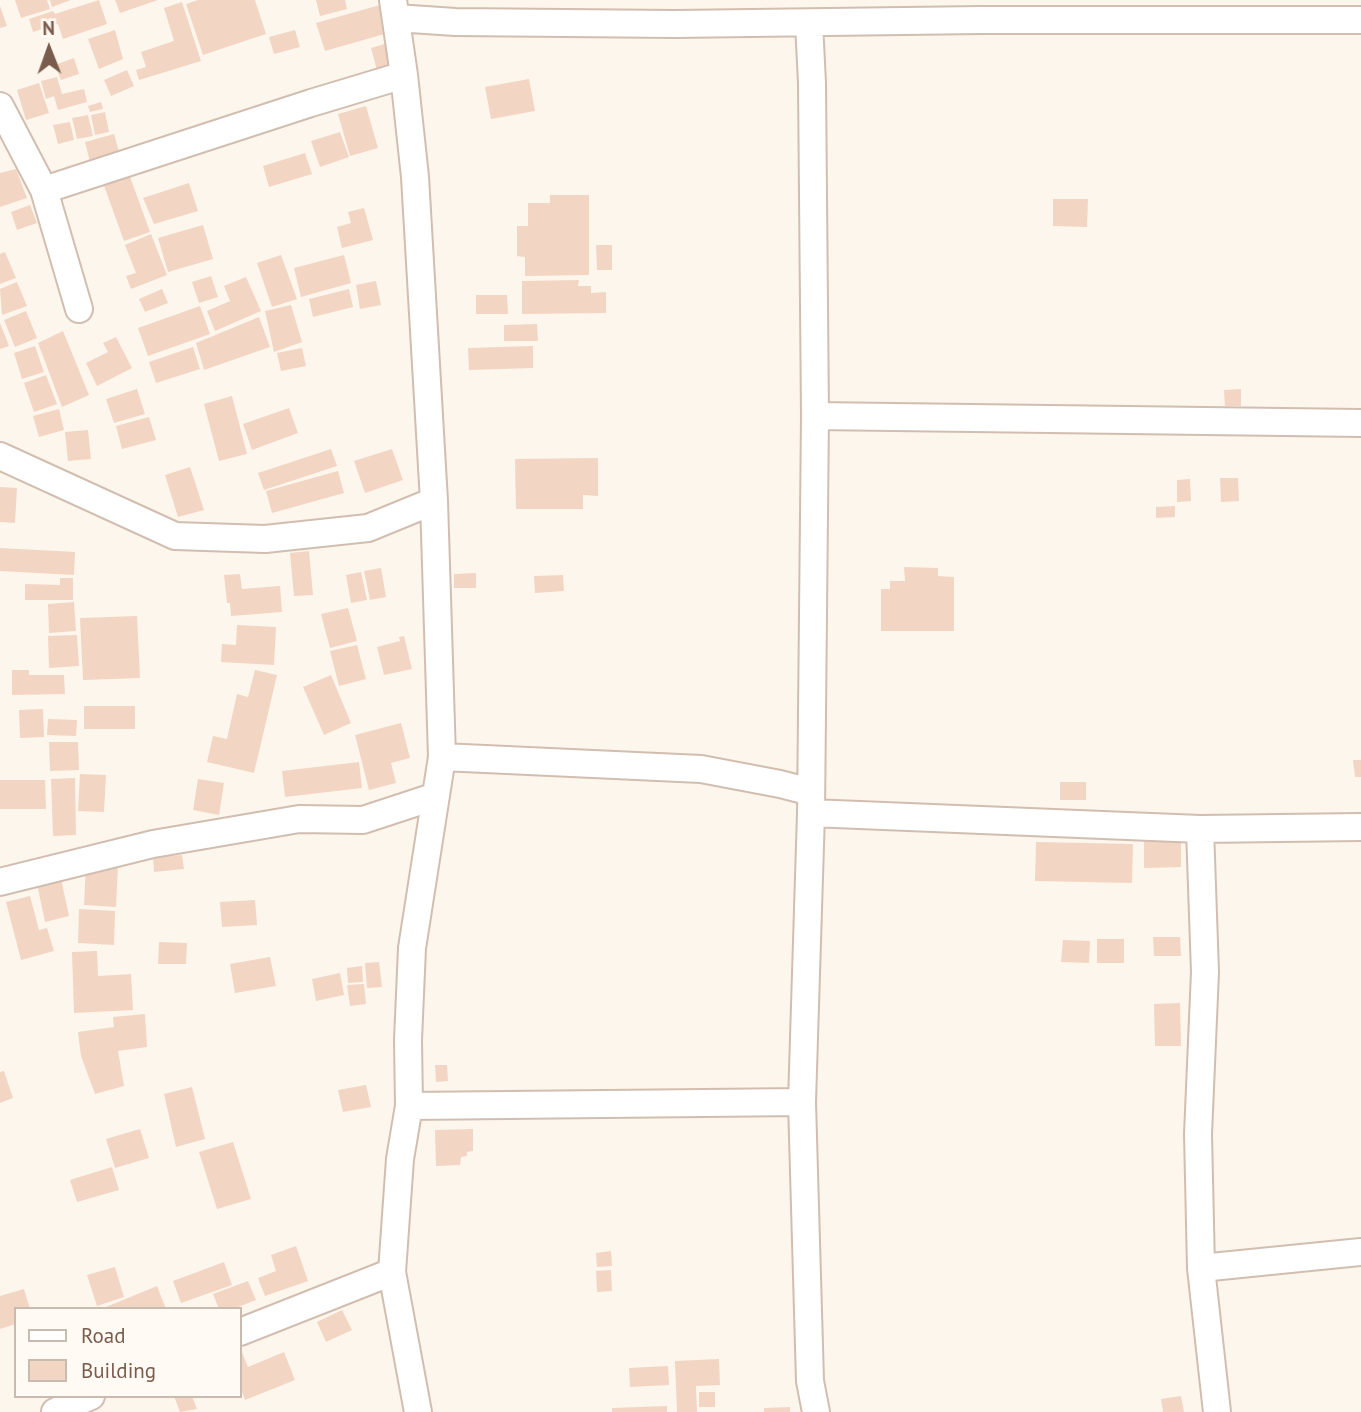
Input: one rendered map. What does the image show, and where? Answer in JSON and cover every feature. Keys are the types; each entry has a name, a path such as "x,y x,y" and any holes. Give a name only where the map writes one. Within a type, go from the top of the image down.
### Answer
{"street":[{"path":"418,1412 392,1272 400,1159 409,1106 408,1040 412,947 442,757 434,501 415,177 394,9 455,22 1361,20"},
{"path":"809,23 815,416 811,803 803,1102 810,1381 816,1412"},
{"path":"44,190 404,75"},
{"path":"0,106 44,190 79,309"},
{"path":"815,416 1361,423"},
{"path":"0,456 175,536 265,538 368,528 434,501"},
{"path":"442,757 701,769 780,784 811,803 1200,829 1361,827"},
{"path":"0,882 152,844 299,819 363,820 436,796"},
{"path":"1200,829 1205,972 1198,1134 1201,1268 1217,1412"},
{"path":"409,1106 803,1102"},
{"path":"1201,1268 1361,1252"},
{"path":"242,1331 392,1272"},
{"path":"55,1412 86,1398"}],"building":[{"path":"15,0 47,0 50,9 21,18"},
{"path":"50,0 71,0 52,7"},
{"path":"99,0 107,24 63,39 58,24 33,32 29,19"},
{"path":"115,0 158,0 120,13"},
{"path":"198,0 255,0 266,34 203,55 186,4"},
{"path":"316,0 345,0 347,9 320,16"},
{"path":"182,2 201,61 139,80 136,70 146,67 141,52 174,41 164,8"},
{"path":"380,5 388,33 325,51 316,23"},
{"path":"0,6 7,26 0,28"},
{"path":"115,30 123,59 99,69 88,39"},
{"path":"295,30 300,47 274,54 269,37"},
{"path":"388,43 395,69 378,74 371,48"},
{"path":"74,58 79,74 61,80 55,65"},
{"path":"127,70 134,86 111,96 104,80"},
{"path":"57,77 62,94 84,89 87,102 58,110 54,96 46,99 41,81"},
{"path":"529,79 535,111 491,119 485,87"},
{"path":"39,83 49,113 26,120 17,90"},
{"path":"101,102 103,109 90,112 88,106"},
{"path":"366,106 378,148 350,156 338,114"},
{"path":"105,112 109,132 95,135 91,115"},
{"path":"88,115 93,136 77,139 72,118"},
{"path":"70,122 74,140 58,144 53,125"},
{"path":"340,132 349,157 320,167 311,141"},
{"path":"114,134 122,162 92,170 85,142"},
{"path":"305,153 312,174 269,187 263,166"},
{"path":"16,169 27,198 0,207 0,173"},
{"path":"129,174 150,232 124,241 103,183"},
{"path":"189,183 198,211 154,224 143,198"},
{"path":"550,195 589,195 589,275 525,276 525,257 517,256 517,226 528,226 528,203 550,203"},
{"path":"1053,199 1088,199 1087,227 1053,226"},
{"path":"30,205 37,223 17,230 11,212"},
{"path":"364,208 373,240 342,248 337,227 351,223 348,212"},
{"path":"203,225 213,259 168,272 158,238"},
{"path":"151,234 167,275 131,289 126,276 136,273 125,245"},
{"path":"596,245 612,245 612,270 597,270"},
{"path":"5,252 16,278 0,284 0,254"},
{"path":"281,255 297,299 272,307 257,263"},
{"path":"344,255 351,283 301,297 294,268"},
{"path":"211,276 218,297 199,303 192,282"},
{"path":"246,277 261,311 215,331 207,311 230,301 224,286"},
{"path":"579,280 578,286 591,286 591,293 606,292 606,313 522,314 522,281"},
{"path":"376,281 381,305 360,309 356,285"},
{"path":"17,282 27,306 2,315 0,289"},
{"path":"162,289 168,303 145,312 139,299"},
{"path":"349,289 353,307 313,317 309,299"},
{"path":"476,295 507,295 508,314 476,314"},
{"path":"291,305 302,342 274,352 265,311"},
{"path":"200,306 210,334 148,356 138,328"},
{"path":"26,311 37,338 15,347 4,320"},
{"path":"259,317 270,347 204,370 196,343"},
{"path":"0,323 9,346 0,349"},
{"path":"537,324 538,341 504,341 504,325"},
{"path":"63,331 89,395 62,407 38,343"},
{"path":"116,337 132,368 97,386 86,363 108,352 103,343"},
{"path":"35,346 44,372 22,379 14,353"},
{"path":"533,346 533,368 469,370 468,348"},
{"path":"193,347 200,369 156,383 149,362"},
{"path":"302,348 306,366 281,371 277,353"},
{"path":"46,375 57,404 34,412 24,383"},
{"path":"137,389 145,414 114,423 106,399"},
{"path":"1241,389 1241,406 1225,406 1224,390"},
{"path":"232,396 247,454 219,461 204,404"},
{"path":"289,408 298,433 252,450 243,424"},
{"path":"59,409 64,430 39,437 33,416"},
{"path":"149,417 156,440 122,449 116,426"},
{"path":"88,430 91,459 68,461 65,432"},
{"path":"331,449 337,466 264,490 258,473"},
{"path":"392,449 403,480 365,493 354,461"},
{"path":"598,458 598,496 583,495 583,509 516,509 515,459"},
{"path":"190,467 204,510 178,517 165,475"},
{"path":"338,471 344,493 272,513 266,491"},
{"path":"1220,478 1238,478 1239,501 1221,502"},
{"path":"1190,479 1191,501 1177,502 1177,480"},
{"path":"0,487 17,488 15,523 0,522"},
{"path":"1175,506 1175,517 1156,518 1156,507"},
{"path":"0,548 75,552 74,575 0,571"},
{"path":"309,551 313,595 294,596 290,553"},
{"path":"904,567 938,568 938,576 954,577 954,631 881,631 881,589 890,589 890,581 905,581"},
{"path":"381,568 386,597 370,600 364,571"},
{"path":"361,572 367,600 351,603 346,575"},
{"path":"476,573 476,588 454,588 454,574"},
{"path":"240,574 242,589 280,586 282,612 231,616 224,575"},
{"path":"563,575 564,591 535,593 534,576"},
{"path":"60,578 73,578 73,600 25,600 25,584 60,585"},
{"path":"74,602 76,631 49,633 48,604"},
{"path":"348,608 357,641 330,648 321,614"},
{"path":"137,616 140,678 83,680 80,618"},
{"path":"237,625 276,627 274,665 221,662 222,644 236,645"},
{"path":"77,635 79,666 49,668 48,636"},
{"path":"404,636 412,669 384,675 377,647 400,641 399,637"},
{"path":"357,645 366,679 339,686 330,651"},
{"path":"12,670 29,670 29,675 64,675 65,694 12,695"},
{"path":"255,670 277,675 254,773 207,762 213,736 227,739 237,694 248,697"},
{"path":"331,675 351,723 324,735 303,687"},
{"path":"84,706 135,706 135,729 84,729"},
{"path":"43,709 44,737 20,738 19,710"},
{"path":"48,719 77,720 76,736 47,735"},
{"path":"401,723 410,758 391,763 396,783 369,790 355,735"},
{"path":"49,742 78,742 79,770 50,771"},
{"path":"1353,760 1361,760 1361,777 1355,777"},
{"path":"359,762 362,788 285,797 282,771"},
{"path":"80,774 106,775 104,812 78,811"},
{"path":"75,778 76,835 53,836 51,779"},
{"path":"198,779 224,783 219,815 193,810"},
{"path":"0,780 45,780 46,809 0,809"},
{"path":"1060,782 1086,782 1086,800 1060,800"},
{"path":"1144,841 1181,841 1181,867 1144,868"},
{"path":"1036,842 1133,844 1132,883 1035,881"},
{"path":"182,855 184,869 154,872 153,857"},
{"path":"86,864 118,866 116,907 84,905"},
{"path":"60,874 69,916 45,922 36,879"},
{"path":"30,896 39,930 47,928 54,951 21,960 6,902"},
{"path":"255,900 257,925 222,927 220,902"},
{"path":"79,909 115,911 114,945 78,943"},
{"path":"1153,937 1180,937 1181,956 1154,956"},
{"path":"1097,939 1124,939 1124,963 1097,963"},
{"path":"1063,940 1090,941 1089,963 1061,962"},
{"path":"159,942 187,943 186,964 158,964"},
{"path":"97,951 98,976 131,974 133,1010 74,1013 72,952"},
{"path":"270,957 276,986 235,993 230,964"},
{"path":"379,962 382,987 367,988 365,963"},
{"path":"362,966 363,982 348,983 347,968"},
{"path":"340,973 344,995 316,1001 312,979"},
{"path":"364,984 366,1004 350,1006 347,985"},
{"path":"1180,1003 1181,1046 1155,1046 1154,1004"},
{"path":"145,1014 147,1047 118,1051 124,1086 95,1094 81,1056 78,1032 114,1027 113,1017"},
{"path":"435,1065 447,1065 448,1081 436,1082"},
{"path":"4,1071 13,1098 0,1103 0,1072"},
{"path":"366,1085 371,1107 343,1112 338,1090"},
{"path":"192,1087 205,1139 176,1147 164,1094"},
{"path":"140,1129 149,1158 115,1168 106,1139"},
{"path":"473,1129 473,1151 461,1157 460,1165 436,1166 435,1130"},
{"path":"233,1142 251,1199 217,1209 199,1152"},
{"path":"112,1167 119,1190 77,1202 70,1180"},
{"path":"296,1246 308,1281 265,1296 258,1278 276,1271 271,1255"},
{"path":"611,1251 612,1266 597,1267 596,1253"},
{"path":"224,1262 232,1285 181,1303 173,1281"},
{"path":"115,1267 124,1297 97,1306 87,1275"},
{"path":"611,1270 612,1291 597,1292 596,1271"},
{"path":"248,1281 256,1300 238,1307 218,1307 213,1294"},
{"path":"157,1286 165,1307 106,1307"},
{"path":"24,1289 29,1307 14,1307 14,1325 0,1329 0,1296"},
{"path":"342,1310 352,1330 326,1342 317,1322"},
{"path":"242,1352 248,1367 284,1352 295,1380 245,1400 242,1392"},
{"path":"719,1359 720,1385 696,1386 697,1412 677,1412 675,1361"},
{"path":"668,1366 669,1385 630,1387 629,1368"},
{"path":"699,1392 715,1392 715,1407 699,1407"},
{"path":"1181,1396 1184,1412 1163,1412 1161,1399"},
{"path":"175,1398 193,1398 197,1409 180,1412"},
{"path":"667,1406 667,1412 612,1412 612,1408"},
{"path":"790,1407 790,1412 764,1412 764,1408"}]}
